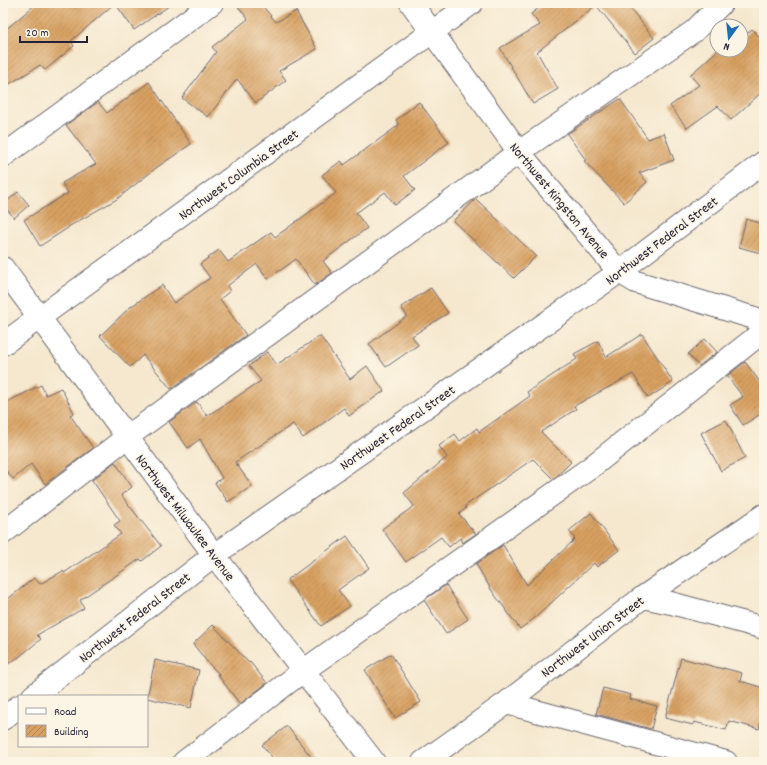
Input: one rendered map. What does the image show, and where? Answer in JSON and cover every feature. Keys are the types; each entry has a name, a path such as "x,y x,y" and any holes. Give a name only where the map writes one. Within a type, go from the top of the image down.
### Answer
{"street":[{"path":"3,156 212,3"},
{"name":"Northwest Kingston Avenue","path":"411,3 519,152 619,272 636,282 764,321"},
{"name":"Northwest Columbia Street","path":"3,344 472,3"},
{"path":"3,533 127,437 519,152 694,31 722,3"},
{"name":"Northwest Federal Street","path":"33,695 214,555 619,272 764,162"},
{"name":"Northwest Milwaukee Avenue","path":"3,268 214,555 374,762"},
{"path":"184,762 303,671 590,468 764,332"},
{"name":"Northwest Union Street","path":"423,762 506,703 643,597 764,515"},
{"path":"643,597 764,628"},
{"path":"506,703 726,762"},
{"path":"3,719 18,707"}],"building":[{"path":"37,3 115,3 71,41 74,46 45,70 40,65 3,88 3,32"},
{"path":"115,3 173,3 134,30"},
{"path":"235,3 260,3 276,22 296,11 317,49 279,71 286,80 256,103 237,79 208,117 182,98 216,52 212,47 248,19"},
{"path":"545,3 626,3 654,38 635,53 596,5 537,52 558,89 533,104 500,48 540,25 531,14"},
{"path":"752,29 764,42 764,90 731,120 718,106 687,128 670,106 699,85 690,75 709,58 749,58 749,32"},
{"path":"149,82 191,144 156,168 117,199 68,227 40,246 24,220 68,193 62,183 96,164 66,125 98,102 107,113"},
{"path":"620,99 648,139 664,133 674,160 639,173 647,182 624,203 584,161 586,160 567,134"},
{"path":"419,102 449,142 404,176 415,190 395,205 385,192 356,213 367,228 323,261 332,273 315,285 296,259 268,279 257,264 227,286 230,291 220,299 246,335 171,389 143,355 130,367 100,336 129,308 162,285 174,303 210,278 200,264 219,250 228,262 271,232 275,237 336,193 322,175 341,161 344,165 399,125 396,120"},
{"path":"18,192 29,205 14,218 3,204"},
{"path":"476,199 536,256 514,278 453,221"},
{"path":"746,219 764,224 764,254 739,247"},
{"path":"431,288 448,313 412,336 418,345 386,367 369,344 407,316 401,307"},
{"path":"642,334 673,382 648,398 633,374 574,406 576,409 541,432 571,462 558,475 553,479 533,459 465,506 466,508 459,514 476,534 462,543 460,538 449,547 441,537 406,562 382,529 414,506 404,493 447,457 439,446 455,434 460,441 477,428 479,432 530,396 527,392 577,359 574,354 598,341 606,357"},
{"path":"320,336 350,379 367,366 384,391 349,416 344,408 303,438 293,424 235,462 252,486 228,502 215,483 222,478 200,439 188,448 169,422 197,402 207,416 261,381 249,366 267,352 276,365"},
{"path":"705,339 717,352 699,366 688,354"},
{"path":"745,362 764,387 764,412 743,425 730,405 743,397 727,376"},
{"path":"41,385 46,395 61,388 74,413 70,415 93,448 45,484 31,464 13,479 3,467 3,404"},
{"path":"726,420 745,458 721,471 701,433"},
{"path":"115,462 132,487 121,495 161,546 142,561 140,559 80,600 84,608 37,635 41,639 19,657 3,667 3,603 34,578 40,584 63,571 64,573 121,534 114,525 120,521 92,480"},
{"path":"591,513 619,550 597,567 594,563 536,617 520,629 492,591 476,564 503,545 527,585 575,539 569,531"},
{"path":"347,536 369,568 338,590 350,606 321,626 287,580"},
{"path":"446,585 468,619 446,634 424,600"},
{"path":"213,625 249,663 250,662 267,683 240,704 217,674 220,675 193,644"},
{"path":"391,654 421,702 395,718 365,670"},
{"path":"681,658 742,673 740,681 764,688 764,709 759,729 729,721 726,730 694,722 693,725 665,718"},
{"path":"155,660 199,670 191,708 148,698"},
{"path":"603,688 631,695 630,699 657,706 651,729 596,714"},
{"path":"287,726 315,762 276,762 262,745"}]}
